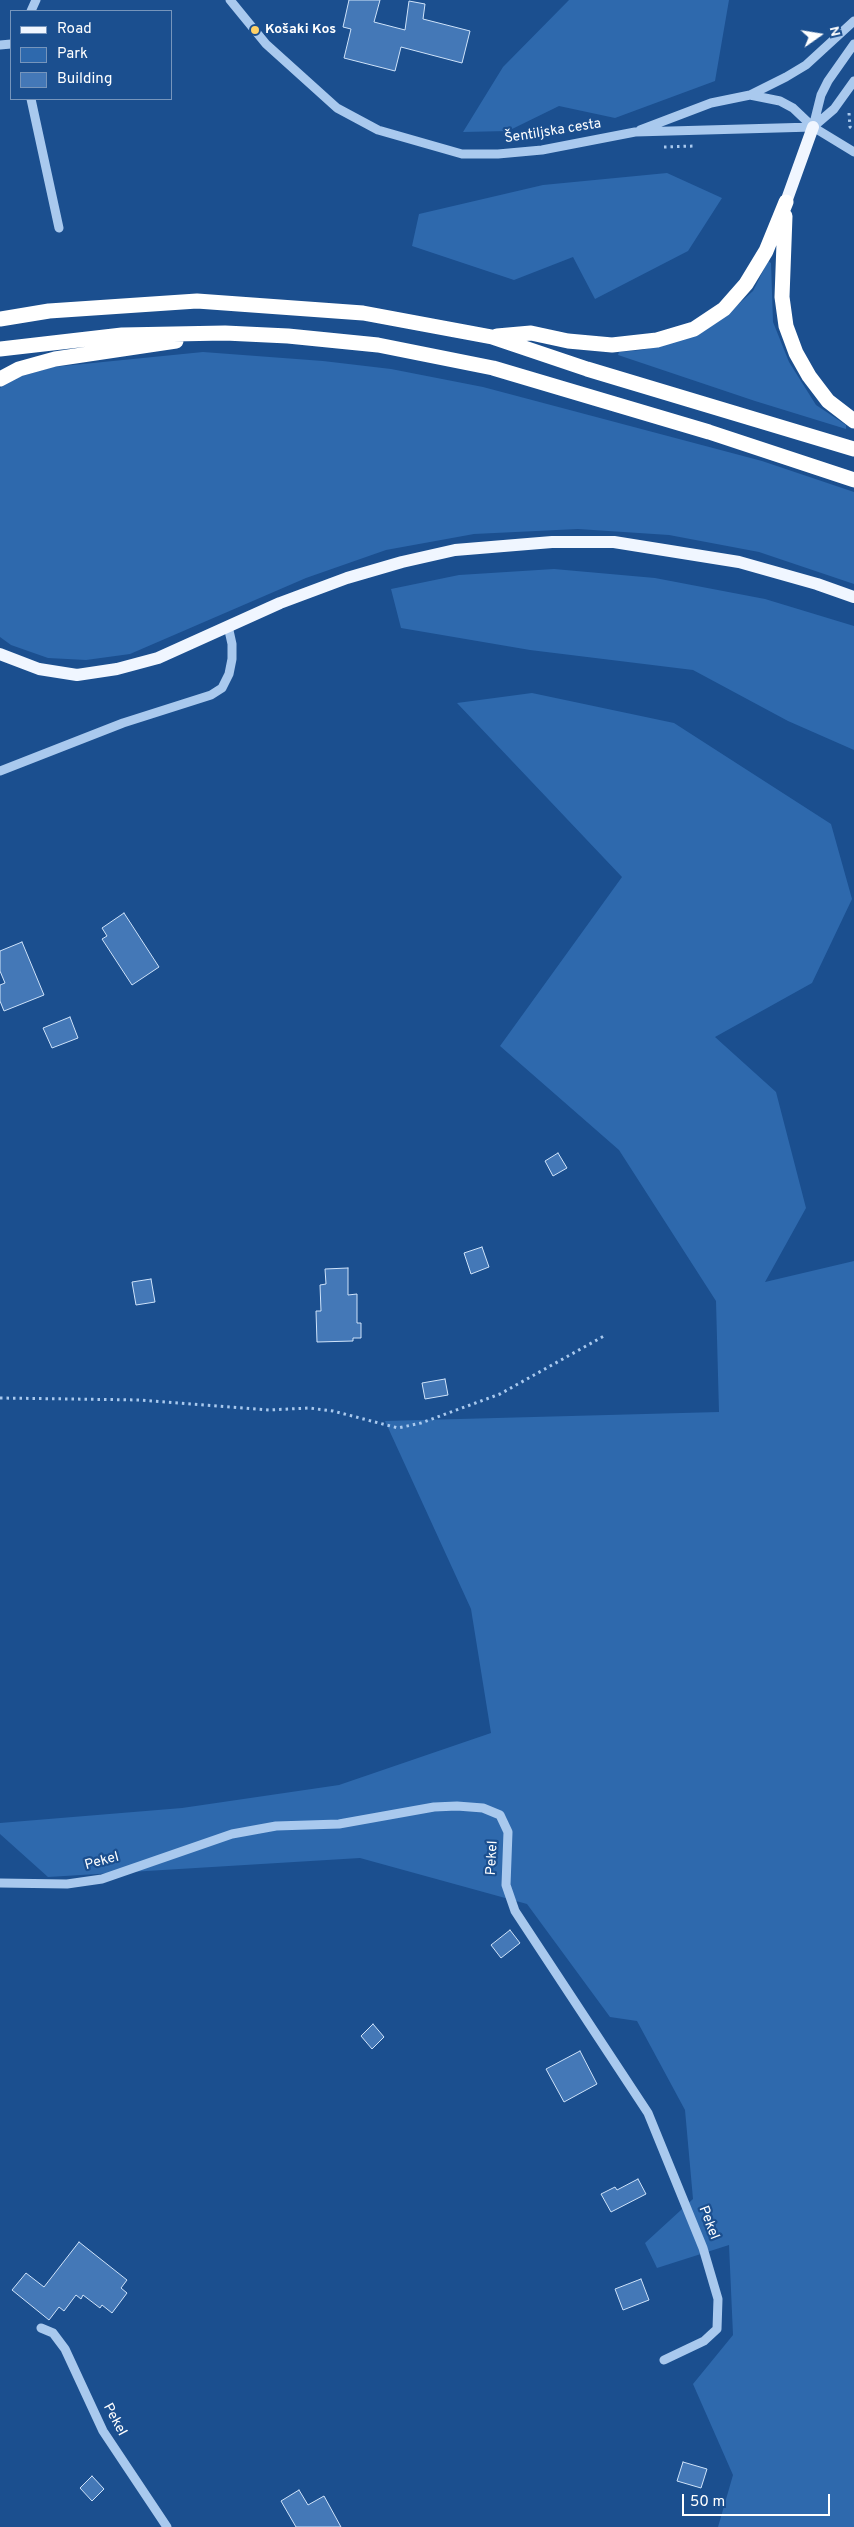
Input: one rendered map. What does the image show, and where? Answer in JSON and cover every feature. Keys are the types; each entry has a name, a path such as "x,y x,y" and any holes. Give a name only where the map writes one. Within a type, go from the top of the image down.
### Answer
{"highway":[{"path":"492,337 531,333 568,341 612,345 658,340 694,329 724,309 746,284 766,251 786,202"},
{"path":"786,202 782,297 786,326 796,353 809,376 828,401 854,421"},
{"path":"0,319 49,311 197,301 363,313 492,337 587,369 854,449"},
{"path":"0,349 122,334 225,333 288,336 378,346 493,368 709,432 854,480"},
{"path":"0,379 19,369 55,359 225,333"}],"main road":[{"path":"786,202 813,128"},
{"path":"0,654 39,669 77,674 117,670 158,658 280,603 347,578 402,562 455,550 552,542 614,542 739,562 817,584 854,597"}],"street":[{"name":"Šentiljska cesta","path":"230,0 266,44 337,108 378,130 462,154 498,154 542,150 635,132 813,128"},
{"path":"750,95 806,65 854,21"},
{"path":"813,128 821,95 828,80 854,44"},
{"path":"813,128 834,109 854,81"},
{"name":"Šentiljska cesta","path":"635,132 711,103 750,95 780,101 793,108 813,128"},
{"path":"31,100 59,228"},
{"path":"813,128 854,152"},
{"path":"0,771 124,722 210,695 222,688 229,674 232,658 232,644 228,626"},
{"name":"Pekel","path":"0,1883 67,1884 102,1879 232,1834 276,1826 339,1824 457,1806 483,1808 500,1816 508,1832 506,1884 515,1911 648,2112 703,2248 718,2299 718,2329 704,2341 664,2360"},
{"name":"Pekel","path":"41,2328 53,2333 65,2349 103,2431 166,2527"}],"path":[{"path":"851,109 849,113 850,128 854,130"},
{"path":"0,1398 140,1400 269,1410 309,1408 333,1411 398,1428 421,1423 500,1394 604,1336"}],"green space":[{"path":"569,0 729,0 715,81 615,118 559,106 508,131 463,132 503,67"},
{"path":"667,173 722,198 688,251 595,299 573,257 514,280 412,246 419,214 543,185"},
{"path":"768,261 771,263 773,322 789,362 816,405 846,425 846,429 618,355 619,352 642,350 688,338 722,319 753,291"},
{"path":"203,352 323,361 391,369 483,387 762,461 854,492 854,584 759,552 669,535 578,529 474,534 386,550 306,578 130,654 86,660 48,658 11,645 0,637 0,388 19,377 53,367"},
{"path":"554,569 655,578 765,599 854,626 854,750 788,721 693,670 530,650 401,628 391,589 459,575"},
{"path":"532,693 674,723 831,824 852,899 812,983 715,1037 776,1092 806,1208 765,1282 854,1261 854,2527 718,2527 733,2475 693,2384 733,2335 729,2245 657,2268 645,2243 693,2199 685,2110 637,2021 610,2017 527,1904 360,1858 48,1877 0,1834 0,1823 182,1808 339,1785 491,1733 471,1609 385,1421 719,1412 716,1301 619,1150 500,1046 622,877 457,703"}],"building":[{"path":"349,0 380,0 374,22 405,30 409,1 425,4 423,19 470,31 462,63 401,47 395,71 344,58 351,29 343,27"},
{"path":"124,913 159,967 132,985 102,939 107,936 102,928"},
{"path":"22,942 44,995 4,1011 0,1001 0,985 5,983 0,971 0,951"},
{"path":"70,1017 78,1038 52,1048 43,1028"},
{"path":"558,1153 567,1168 553,1176 545,1161"},
{"path":"482,1247 489,1267 471,1274 464,1253"},
{"path":"348,1268 348,1295 357,1294 357,1323 361,1323 361,1338 353,1338 353,1341 317,1342 316,1311 321,1311 320,1285 326,1284 325,1269"},
{"path":"151,1279 155,1302 136,1305 132,1282"},
{"path":"445,1379 448,1395 425,1399 422,1383"},
{"path":"510,1930 520,1943 501,1958 491,1945"},
{"path":"373,2024 384,2037 372,2049 361,2036"},
{"path":"580,2051 597,2084 564,2102 546,2069"},
{"path":"638,2179 646,2194 611,2212 601,2194 615,2187 617,2190"},
{"path":"79,2242 127,2280 121,2288 127,2293 112,2313 102,2305 100,2308 83,2295 81,2299 76,2295 64,2311 59,2307 49,2320 12,2290 26,2273 44,2287"},
{"path":"641,2279 649,2300 623,2310 615,2289"},
{"path":"683,2462 707,2469 701,2488 677,2481"},
{"path":"92,2476 104,2489 92,2501 80,2488"},
{"path":"299,2490 308,2505 324,2496 341,2527 296,2527 281,2501"}],"place":[{"name":"Košaki Kos","path":"255,30"}]}
